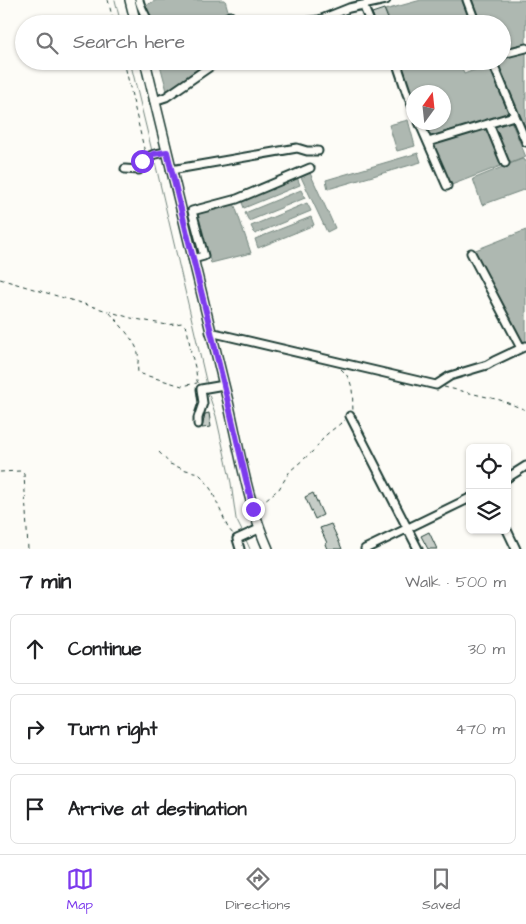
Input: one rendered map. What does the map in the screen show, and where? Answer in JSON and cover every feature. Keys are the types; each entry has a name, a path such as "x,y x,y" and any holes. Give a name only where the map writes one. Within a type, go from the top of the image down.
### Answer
{"main road":[{"path":"130,0 134,15"},
{"path":"147,70 253,509 268,549"}],"street":[{"path":"139,0 140,7 145,15"},
{"path":"332,15 349,8 386,0"},
{"path":"467,0 473,15"},
{"path":"363,5 367,15"},
{"path":"511,52 526,48"},
{"path":"154,100 166,97 205,70"},
{"path":"399,70 406,91"},
{"path":"496,70 526,142"},
{"path":"428,142 514,116"},
{"path":"488,124 505,163"},
{"path":"423,130 447,186"},
{"path":"171,170 297,148 307,151 318,151"},
{"path":"125,170 139,170 142,161 146,158 153,154 167,152"},
{"path":"193,259 204,256 192,211 238,199 310,168"},
{"path":"210,332 436,385 450,376 487,365 524,347 471,253"},
{"path":"198,424 203,403 200,386 224,385"},
{"path":"350,416 418,549"},
{"path":"511,475 526,466"},
{"path":"365,549 466,500"},
{"path":"240,549 237,539 259,529"},
{"path":"509,534 516,549"}],"path":[{"path":"108,0 112,15"},
{"path":"126,70 146,158"},
{"path":"0,279 108,311 131,318 167,325 182,323 187,328 200,386 182,386 138,373 138,351 123,328 108,311"},
{"path":"253,509 279,489 290,471 312,452 327,434 350,416 353,411 350,379 337,362"},
{"path":"436,385 500,400 526,410"},
{"path":"159,452 170,464 198,473 204,479 212,491 228,528 237,539"},
{"path":"0,472 20,471 24,474 28,549"}],"shaded area":[{"path":"157,0 225,0 229,14 149,15 146,5"},
{"path":"421,0 462,0 469,15 387,15 385,10"},
{"path":"469,0 526,0 526,45 511,49 511,15 475,15"},
{"path":"526,52 526,137 500,70 511,70 511,55"},
{"path":"161,70 200,70 178,86 167,91"},
{"path":"401,70 463,70 464,74 474,70 493,70 509,111 507,116 429,140 425,130 451,130 451,85 406,85"},
{"path":"510,119 526,157 508,164 493,129 495,124"},
{"path":"406,121 406,130 411,130 415,146 397,151 389,125"},
{"path":"486,126 503,165 449,186 432,143"},
{"path":"418,153 421,162 328,189 326,180"},
{"path":"522,159 526,161 526,189 482,205 473,179"},
{"path":"310,173 335,228 327,232 301,177"},
{"path":"297,177 300,185 244,208 241,200"},
{"path":"301,190 305,198 249,221 245,213"},
{"path":"234,203 251,253 211,263 195,215"},
{"path":"307,203 311,211 255,234 251,226"},
{"path":"311,217 314,225 258,248 255,239"},
{"path":"526,230 526,342 523,343 473,251"}],"building":[{"path":"384,9 386,15 373,15 372,13"},
{"path":"209,413 211,427 202,428 205,414"},
{"path":"313,493 323,515 315,519 305,497"},
{"path":"331,524 342,549 327,549 325,544 327,543 320,528"},
{"path":"429,532 437,549 428,549 421,536"}],"waterway":[{"path":"115,0 119,15"},
{"path":"132,70 152,151"},
{"path":"155,162 207,385"},
{"path":"209,395 216,416 231,483 236,519 243,533"},
{"path":"246,540 250,549"}],"route":[{"path":"142,161 153,154 167,152 253,509"}]}
